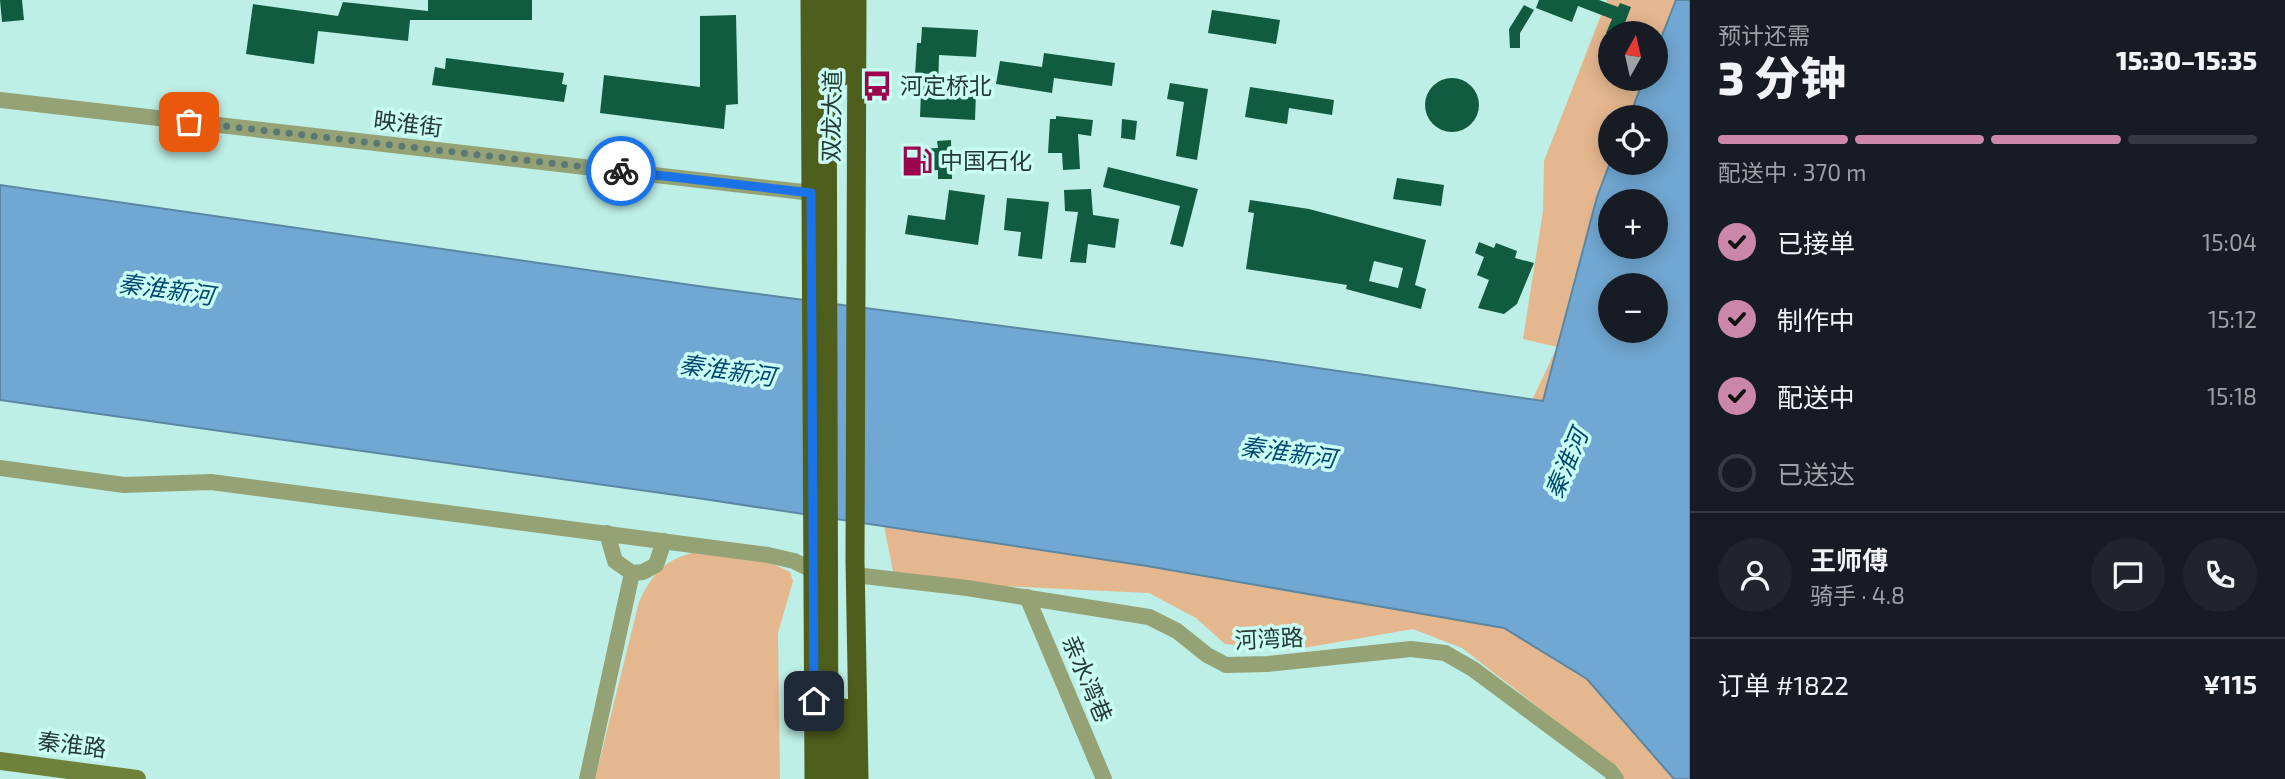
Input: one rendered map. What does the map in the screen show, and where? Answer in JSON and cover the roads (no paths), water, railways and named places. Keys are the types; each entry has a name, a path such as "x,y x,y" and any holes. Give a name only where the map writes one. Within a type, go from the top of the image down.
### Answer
{"highway":[{"name":"双龙大道","path":"810,0 828,200 812,288 814,779"},
{"path":"827,0 829,779"},
{"path":"843,0 828,200 845,779"},
{"name":"双龙大道","path":"857,0 854,291 859,779"}],"main road":[{"name":"秦淮路","path":"0,761 137,779"}],"street":[{"name":"映淮街","path":"0,100 828,200"},
{"path":"0,468 124,485 211,482 420,512 471,514 768,555 814,565"},
{"path":"607,533 615,561 632,573"},
{"path":"632,573 656,565 664,541"},
{"name":"河湾路","path":"855,568 1149,617 1177,631 1207,655 1226,665 1268,664 1410,649 1445,653 1483,677 1610,771 1616,779"},
{"path":"587,779 632,573"},
{"name":"亲水湾巷","path":"1027,597 1104,779"}],"water":[{"path":"1676,0 1690,0 1690,779 1674,779 1587,679 1504,628 1147,566 697,498 0,400 0,185 705,287 1263,360 1543,401 1598,194 1598,259 1668,259 1668,189 1600,189 1605,175 1668,175 1668,105 1634,105 1639,91 1668,91 1668,21"}],"place":[{"name":"河定桥北","path":"877,86"},
{"name":"中国石化","path":"917,161"}],"water label":[{"name":"秦淮新河","path":"166,290"},
{"name":"秦淮新河","path":"727,371"},
{"name":"秦淮新河","path":"1288,453"},
{"name":"秦淮河","path":"1567,464"}]}
